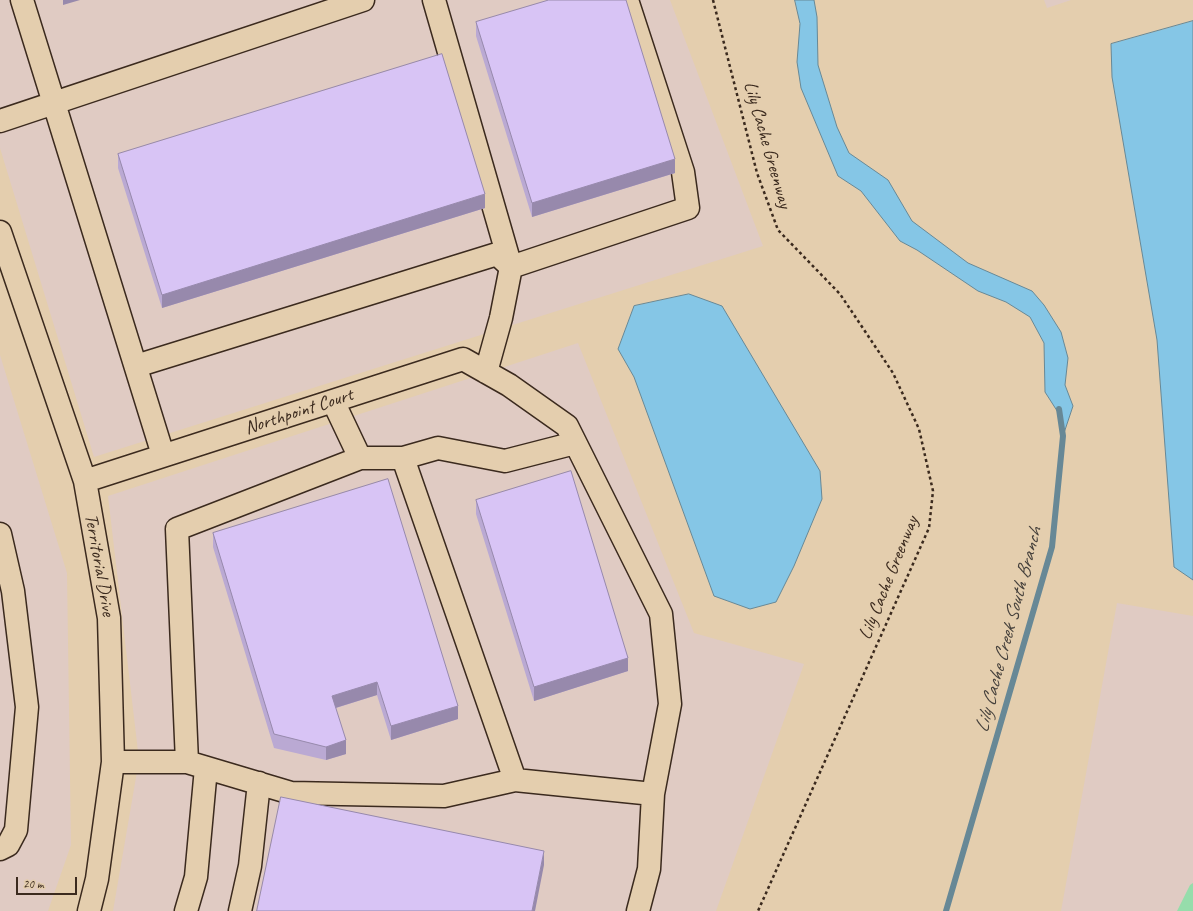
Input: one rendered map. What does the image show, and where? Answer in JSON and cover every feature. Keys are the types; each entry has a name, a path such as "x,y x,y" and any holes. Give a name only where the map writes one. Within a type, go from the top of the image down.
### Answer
{"street":[{"path":"22,0 55,102 163,455"},
{"path":"0,121 363,0"},
{"path":"434,0 511,267 501,318 486,372"},
{"path":"511,267 688,208 683,172 627,0"},
{"name":"Territorial Drive","path":"0,232 85,481 109,618 113,762 97,879 89,911"},
{"path":"136,366 497,254 511,267"},
{"name":"Northpoint Court","path":"85,481 463,359 509,385 566,426 661,614 670,704 652,794 649,869 638,911"},
{"path":"333,401 360,458"},
{"path":"186,911 196,877 196,765 177,529 360,458 403,458 438,448 506,461 575,443"},
{"path":"403,458 515,780"},
{"path":"0,534 13,591 27,707 16,830 8,845 0,849"},
{"path":"113,762 196,765 291,792 444,796 515,780 652,794"},
{"path":"240,911 250,866 259,783"}],"path":[{"name":"Lily Cache Greenway","path":"713,0 757,173 778,230 840,294 893,373 919,429 933,490 929,528 758,911"}],"shaded area":[{"path":"0,0 670,0 763,246 94,457 0,148"},
{"path":"1044,0 1071,0 1047,8"},
{"path":"578,343 694,633 804,664 716,911 113,911 139,760 108,496"},
{"path":"0,355 67,573 71,845 48,911 0,911"},
{"path":"1117,603 1193,616 1193,911 1061,911"}],"green space":[{"path":"1193,883 1193,911 1177,911 1190,885"}],"water":[{"path":"795,0 814,0 817,17 818,65 837,127 849,153 888,180 912,221 968,263 1032,291 1044,305 1061,332 1068,358 1065,385 1073,406 1063,436 1061,417 1045,392 1044,343 1030,317 1006,302 978,291 917,250 900,241 861,191 838,176 801,88 797,62 800,24"},
{"path":"1193,21 1193,580 1174,567 1157,340 1112,77 1111,44"},
{"path":"689,294 722,306 820,471 822,499 794,566 776,602 750,609 714,596 634,377 618,349 634,306"}],"building":[{"path":"549,0 626,0 675,159 532,203 476,22"},
{"path":"442,54 485,194 162,295 118,154"},
{"path":"571,471 628,658 534,687 476,500"},
{"path":"388,479 458,706 391,726 377,682 332,696 346,740 326,747 274,734 213,533"},
{"path":"281,797 544,851 532,911 257,911"}],"waterway":[{"name":"Lily Cache Creek South Branch","path":"946,911 1052,547 1063,436 1059,409"}]}
